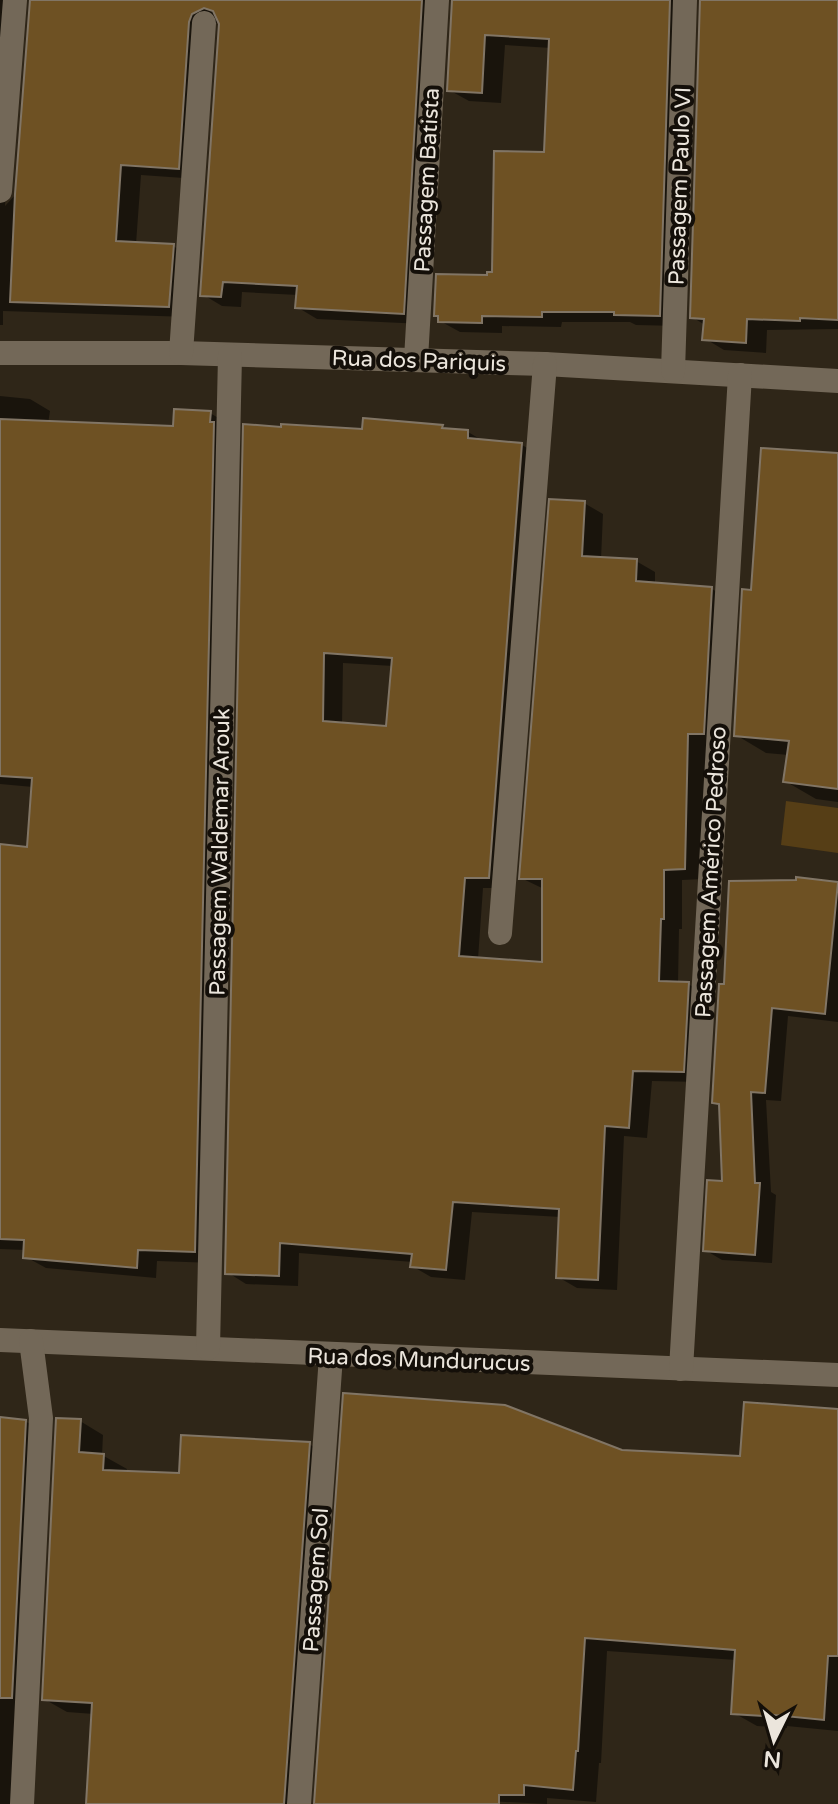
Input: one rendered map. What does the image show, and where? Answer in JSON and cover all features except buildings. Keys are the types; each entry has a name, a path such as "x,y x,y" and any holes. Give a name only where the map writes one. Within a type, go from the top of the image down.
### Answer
{"street":[{"path":"0,191 15,0"},
{"name":"Passagem Batista","path":"416,359 437,0"},
{"name":"Passagem Paulo VI","path":"673,371 685,0"},
{"path":"181,353 204,23"},
{"name":"Rua dos Pariquis","path":"0,353 181,353 416,359 838,381"},
{"name":"Passagem Waldemar Arouk","path":"208,1348 230,356"},
{"path":"500,933 545,364"},
{"name":"Passagem Américo Pedroso","path":"681,1369 740,375"},
{"name":"Rua dos Mundurucus","path":"0,1340 838,1375"},
{"path":"22,1804 41,1418 31,1341"},
{"name":"Passagem Sol","path":"299,1804 331,1356"}],"shaded area":[{"path":"786,801 838,808 838,853 781,845"}]}
